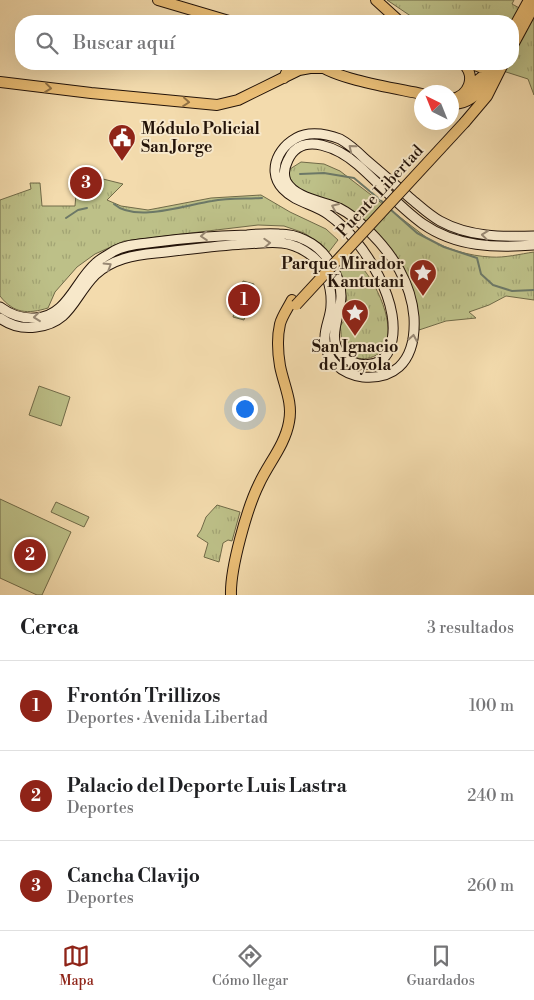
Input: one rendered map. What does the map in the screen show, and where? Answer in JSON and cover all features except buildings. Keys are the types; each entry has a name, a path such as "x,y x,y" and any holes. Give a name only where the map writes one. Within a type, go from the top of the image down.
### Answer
{"main road":[{"path":"158,0 209,15"},
{"path":"376,0 392,15"},
{"path":"519,18 529,0"},
{"path":"519,34 534,6"},
{"path":"331,70 360,80 414,92"},
{"path":"467,90 471,76 469,70"},
{"path":"459,98 494,70"},
{"path":"459,103 470,100 488,82 496,70"},
{"name":"Puente Libertad","path":"231,595 237,555 250,507 259,483 282,442 288,425 290,397 280,367 280,324 292,304 462,119 487,96 497,70"},
{"path":"0,82 217,105 238,100 287,72"},
{"name":"Puente Libertad","path":"462,119 488,82"},
{"path":"459,109 462,119"},
{"path":"0,311 20,318 42,318 52,314 62,307 96,262 121,247 202,236 278,234 305,240 318,248 327,257 335,271 340,283 341,298 335,341 341,354 355,364 372,364 382,360 388,352 393,324 382,279 363,250 337,221 328,214 291,197 281,187 276,167 279,152 284,145 294,138 306,134 324,134 342,140 423,209 439,220 473,234 534,236"},
{"path":"0,311 17,327 42,327 56,322 75,303 95,275 120,259 137,254 233,245 284,243 295,246 312,256 320,265 328,281 332,304 325,336 328,356 341,369 350,374 362,377 388,375 399,367 412,345 414,315 411,298 399,267 388,252 356,218 341,209 307,197 291,187 284,174 289,157 294,151 312,144 333,148 346,155 408,212 436,232 475,245 494,247 534,245"},
{"path":"279,152 289,157"}],"green space":[{"path":"387,0 514,0 512,4 534,16 534,95 528,79 503,71 519,70 519,15 409,15"},
{"path":"301,162 324,164 340,171 427,238 450,249 491,257 534,252 534,300 506,296 489,305 469,312 476,318 446,321 419,330 416,308 402,264 380,238 348,214 291,188 287,176 290,169"},
{"path":"98,176 98,189 75,191 74,178"},
{"path":"103,179 123,184 107,200 121,206 148,210 211,198 261,195 290,212 326,229 338,240 328,253 321,244 304,233 284,226 258,225 124,241 95,254 77,267 55,292 48,308 28,312 16,309 5,302 0,296 0,200 31,189 30,183 40,183 42,206 75,206 76,194 90,194 101,190"},
{"path":"352,258 367,274 381,298 388,324 388,336 385,346 376,355 364,359 353,356 344,348 340,326 347,313 347,306 345,292 338,271"},
{"path":"243,281 254,284 244,320 233,317"},
{"path":"39,386 70,397 61,426 29,415"},
{"path":"0,499 71,532 42,595 37,595 0,578"},
{"path":"56,502 89,517 84,527 51,512"},
{"path":"217,505 240,512 232,541 228,540 223,543 219,562 204,557 208,543 197,536 206,517"}],"waterway":[{"path":"300,174 324,173 354,178 385,204"},
{"path":"114,204 135,212 147,212 175,209 218,200 262,198"},
{"path":"66,218 78,210 87,208"},
{"path":"390,209 417,233 444,247 477,258 481,274 493,285 512,291 534,290"}],"place":[{"name":"Módulo Policial San Jorge","path":"122,162"},
{"name":"Cancha Clavijo","path":"86,183"},
{"name":"Parque Mirador Kantutani","path":"423,297"},
{"name":"Frontón Trillizos","path":"244,300"},
{"name":"San Ignacio de Loyola","path":"355,337"},
{"name":"Palacio del Deporte Luis Lastra","path":"30,555"}]}
